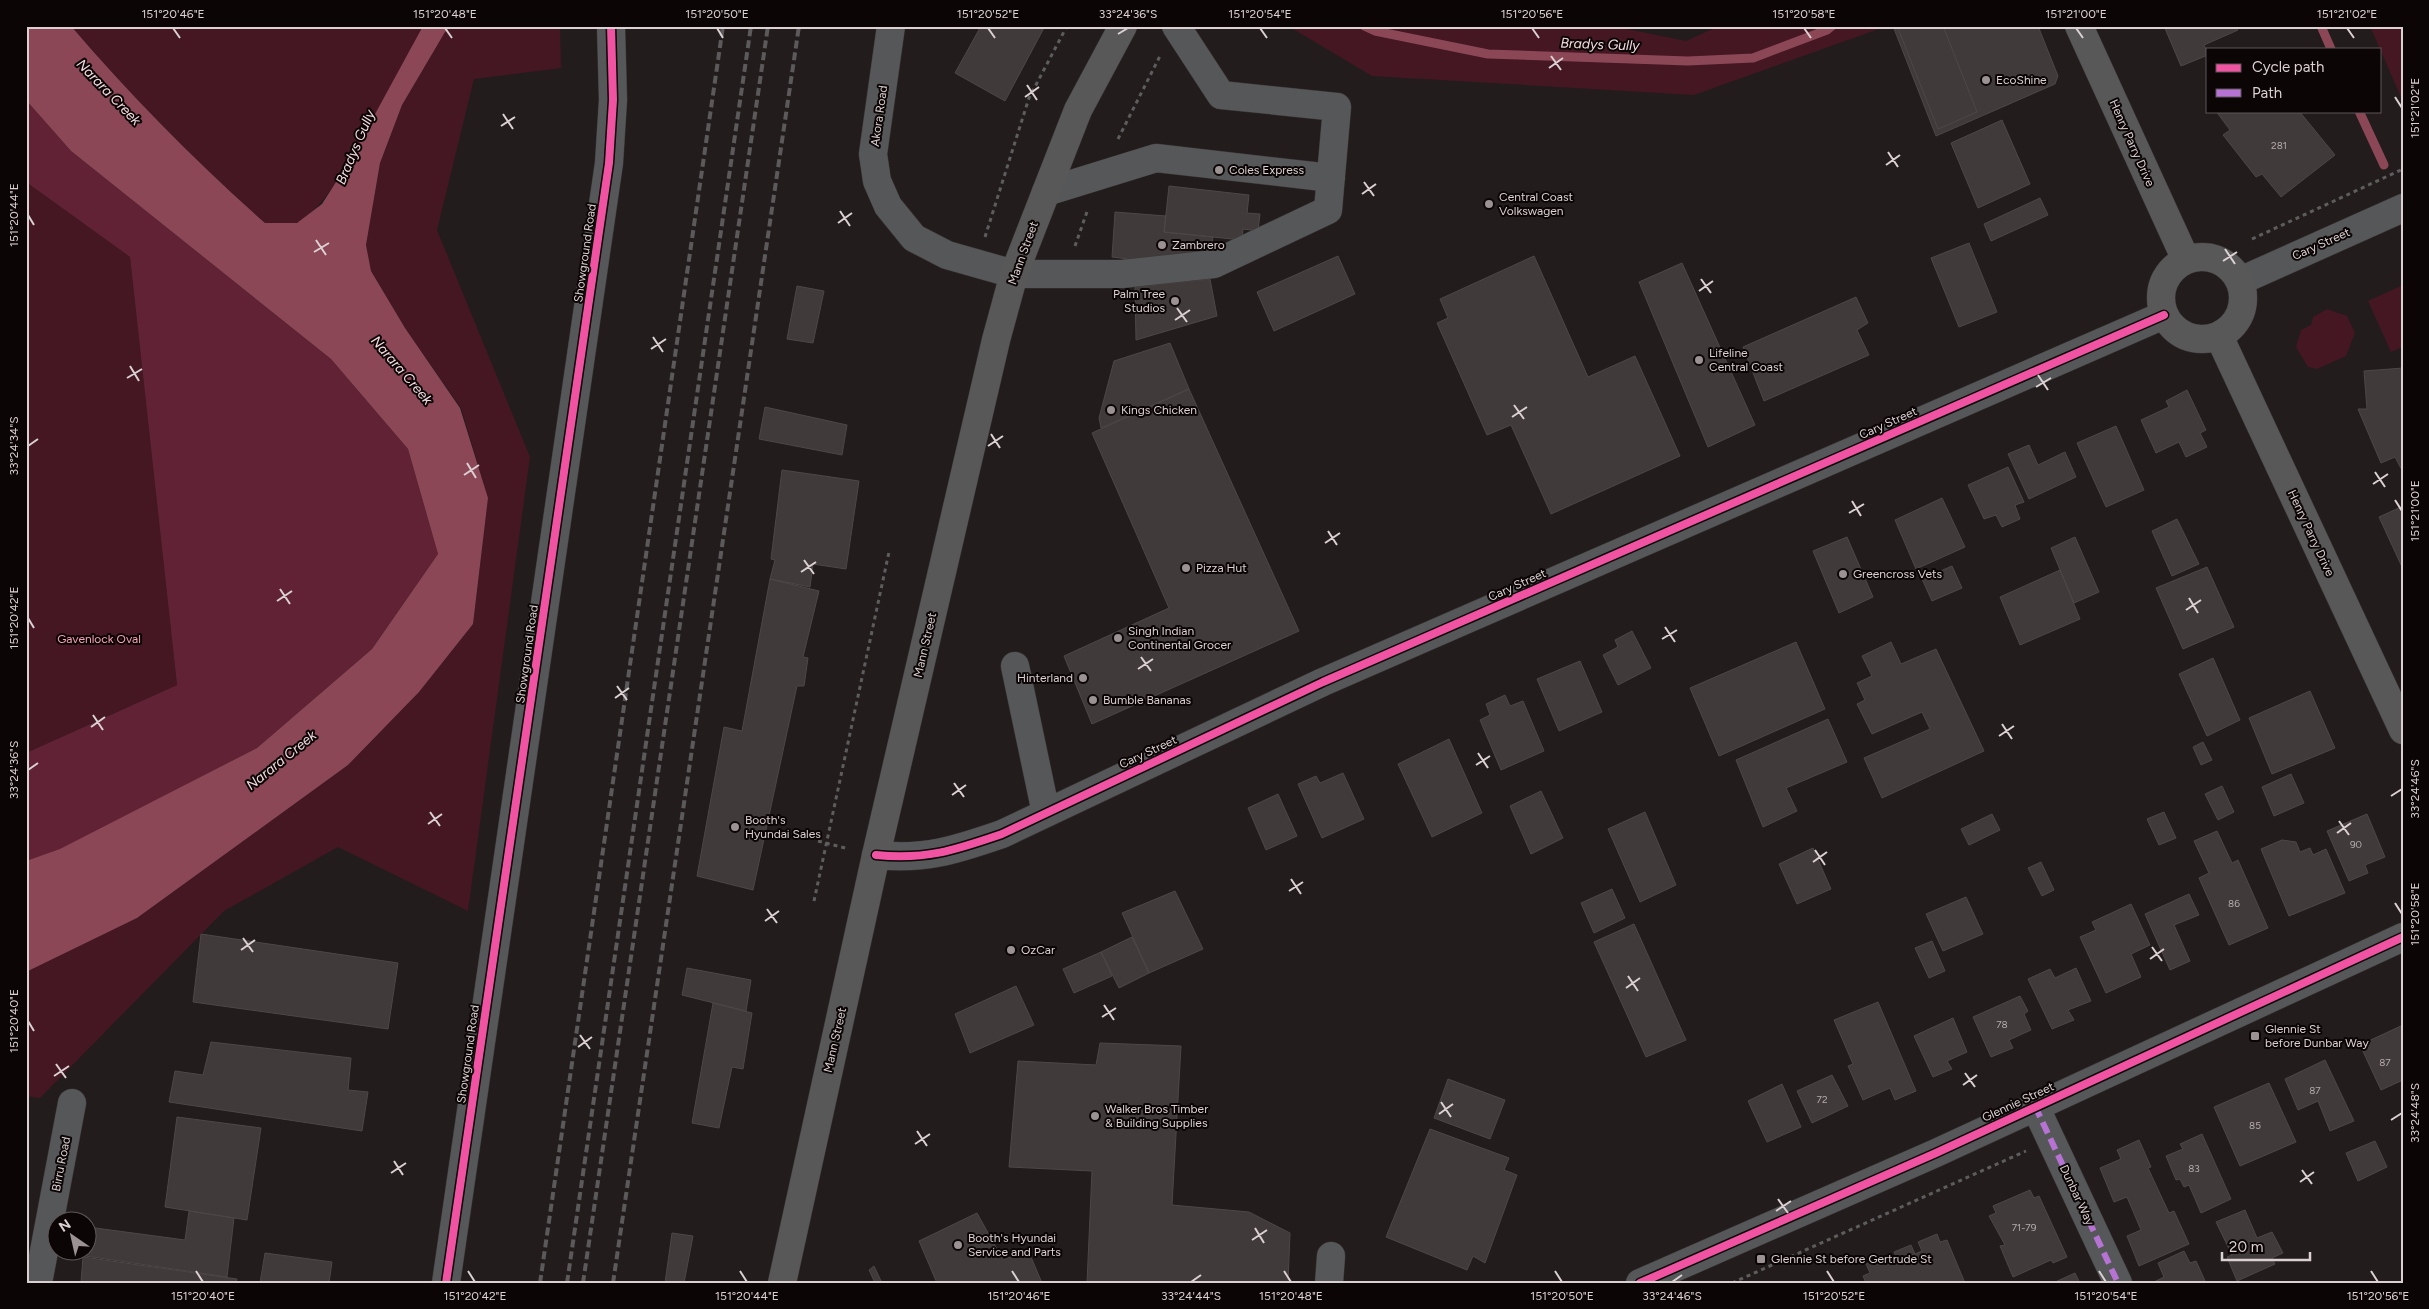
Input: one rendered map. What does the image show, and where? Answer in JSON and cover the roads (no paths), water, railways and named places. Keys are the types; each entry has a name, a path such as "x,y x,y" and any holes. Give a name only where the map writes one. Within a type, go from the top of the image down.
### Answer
{"main road":[{"name":"Mann Street","path":"782,1283 876,855 996,340 1014,274 1078,110 1123,26"},
{"name":"Henry Parry Drive","path":"2079,26 2186,260"},
{"path":"2198,256 2223,262 2233,270 2240,282 2244,294 2240,312 2230,328 2219,336 2207,340 2194,339 2181,334 2171,326 2164,315 2161,302 2162,289 2166,277 2175,267 2186,260 2198,256"},
{"name":"Henry Parry Drive","path":"2219,336 2403,730"}],"street":[{"name":"Showground Road","path":"446,1283 609,164 613,100 611,26"},
{"name":"Akora Road","path":"891,26 873,154 877,181 888,206 914,238 948,256 1014,274 1122,274 1214,264 1328,210 1331,178"},
{"path":"1046,192 1156,158 1331,178 1336,107 1221,95 1176,26"},
{"name":"Cary Street","path":"2240,282 2403,208"},
{"name":"Cary Street","path":"876,855 902,858 952,852 1002,834 1323,682 2164,315"},
{"path":"1015,666 1046,813"},
{"name":"Glennie Street","path":"1640,1283 1936,1153 2403,938"},
{"name":"Birru Road","path":"38,1283 72,1103"},
{"name":"Dunbar Way","path":"2035,1106 2118,1283"},
{"path":"1329,1283 1331,1256"}],"water":[{"name":"Narara Creek","path":"26,26 71,26 165,128 265,223 297,223 322,204 350,160 423,26 451,26 445,32 402,105 380,163 366,245 371,271 405,328 460,408 488,498 473,624 419,692 348,765 137,918 26,972 26,861 60,849 257,748 372,649 438,554 408,449 331,359 71,151 26,100"}],"waterway":[{"name":"Bradys Gully","path":"1364,26 1375,31 1488,54 1688,61 1753,58 1827,30 1832,26"},
{"name":"Bradys Gully","path":"2321,26 2331,48"},
{"name":"Bradys Gully","path":"2359,112 2384,165"}],"railway":[{"path":"540,1283 723,26"},
{"path":"567,1283 751,26"},
{"path":"583,1283 768,26"},
{"path":"613,1283 799,26"}],"place":[{"name":"EcoShine","path":"1986,80"},
{"name":"Coles Express","path":"1219,170"},
{"name":"Central Coast Volkswagen","path":"1489,204"},
{"name":"Zambrero","path":"1162,245"},
{"name":"Palm Tree Studios","path":"1175,301"},
{"name":"Lifeline Central Coast","path":"1699,360"},
{"name":"Kings Chicken","path":"1111,410"},
{"name":"Pizza Hut","path":"1186,568"},
{"name":"Greencross Vets","path":"1843,574"},
{"name":"Singh Indian Continental Grocer","path":"1118,638"},
{"name":"Hinterland","path":"1083,678"},
{"name":"Bumble Bananas","path":"1093,700"},
{"name":"Booth's Hyundai Sales","path":"735,827"},
{"name":"OzCar","path":"1011,950"},
{"name":"Glennie St before Dunbar Way","path":"2255,1036"},
{"name":"Walker Bros Timber & Building Supplies","path":"1095,1116"},
{"name":"Booth's Hyundai Service and Parts","path":"958,1245"},
{"name":"Glennie St before Gertrude St","path":"1761,1259"}],"park label":[{"name":"Gavenlock Oval","path":"99,639"}]}
